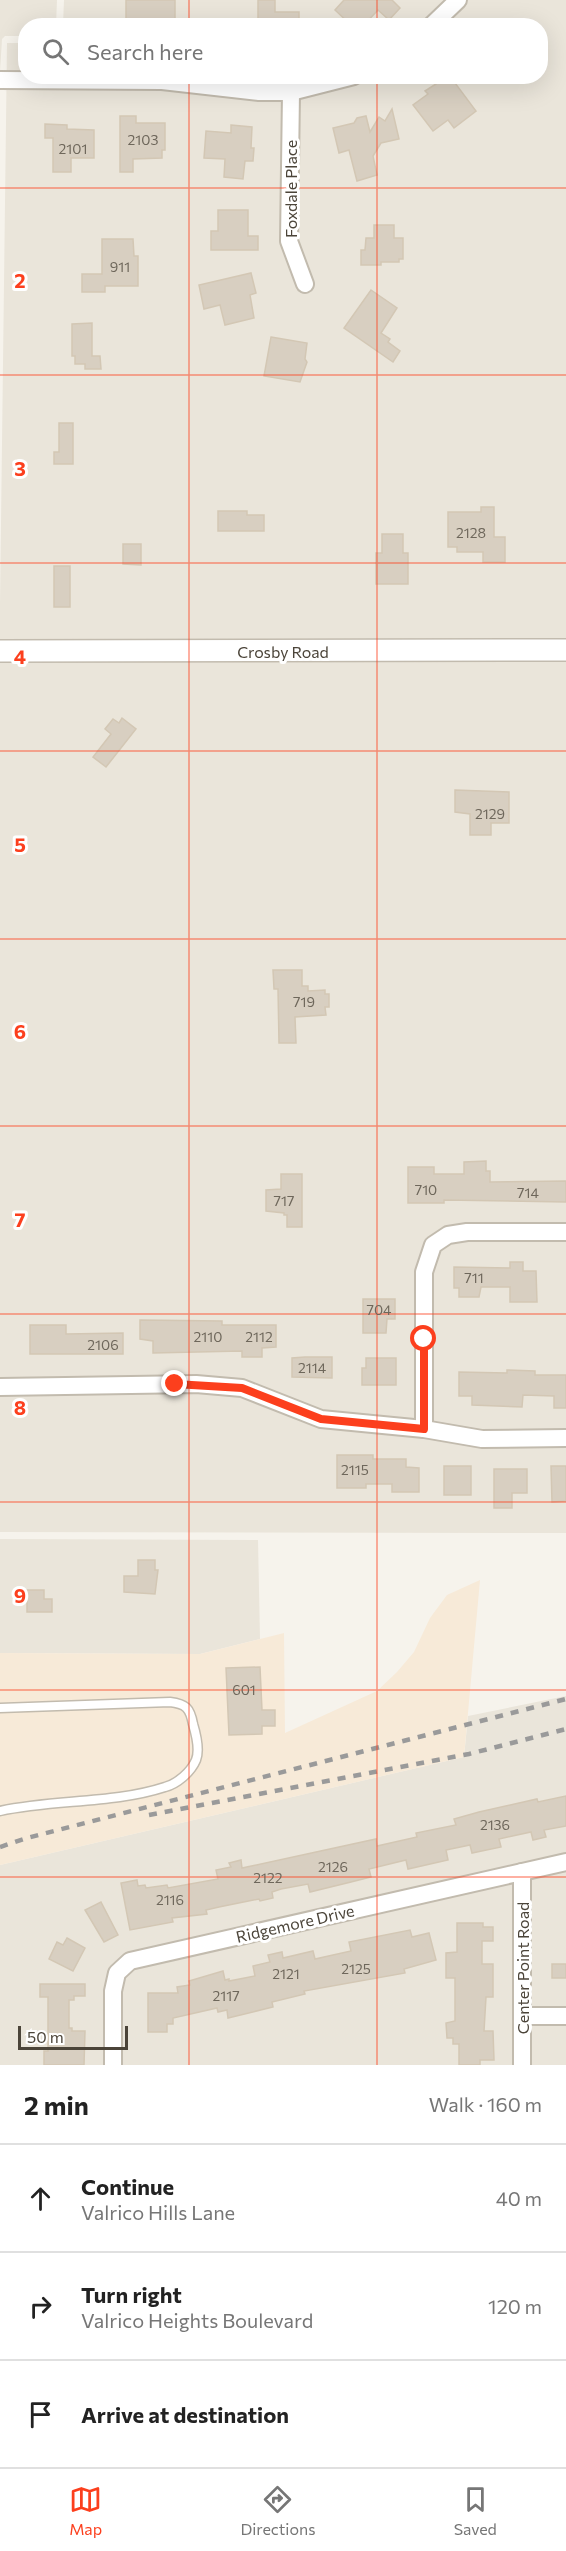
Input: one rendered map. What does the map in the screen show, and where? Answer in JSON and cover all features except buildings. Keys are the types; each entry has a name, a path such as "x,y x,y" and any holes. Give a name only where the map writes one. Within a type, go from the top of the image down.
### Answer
{"street":[{"path":"439,18 458,0"},
{"path":"0,80 18,80"},
{"path":"188,84 258,92 291,92 322,84"},
{"name":"Foxdale Place","path":"291,92 289,241 305,284"},
{"name":"Crosby Road","path":"0,651 566,650"},
{"path":"424,1429 424,1272 433,1245 448,1235 467,1232 566,1232"},
{"path":"0,1387 196,1384 242,1388 321,1419 424,1429 482,1439 566,1438"},
{"name":"Ridgemore Drive","path":"113,2065 113,1991 117,1973 130,1961 566,1862"},
{"name":"Center Point Road","path":"522,1872 522,2065"},
{"path":"522,2016 566,2016"}],"lane":[{"path":"0,1708 184,1704 191,1711 197,1739 196,1760 185,1775 168,1787 141,1793 22,1806 0,1811"}],"shaded area":[{"path":"0,0 57,0 56,18 18,18 18,36 5,36 2,39 0,72"},
{"path":"64,0 566,0 566,1533 0,1532 0,604 7,43 18,43 18,84 548,84 548,18 63,18"},
{"path":"0,1539 258,1540 260,1639 200,1654 0,1653"},
{"path":"480,1580 464,1757 0,1865 0,1653 200,1654 284,1633 285,1733 377,1691 414,1652 430,1618 447,1595"},
{"path":"566,1696 566,1853 128,1953 125,1955 106,2065 0,2065 0,1865 464,1757 468,1716"},
{"path":"566,1870 566,2008 530,2008 530,1878"},
{"path":"515,1882 514,2065 120,2065 121,1992 124,1978 133,1969"},
{"path":"530,2025 566,2025 566,2065 529,2065"}],"railway":[{"path":"0,1847 27,1838 566,1699"},
{"path":"149,1815 469,1754 566,1729"}],"route":[{"path":"175,1384 242,1388 321,1419 424,1429 424,1339"}]}
